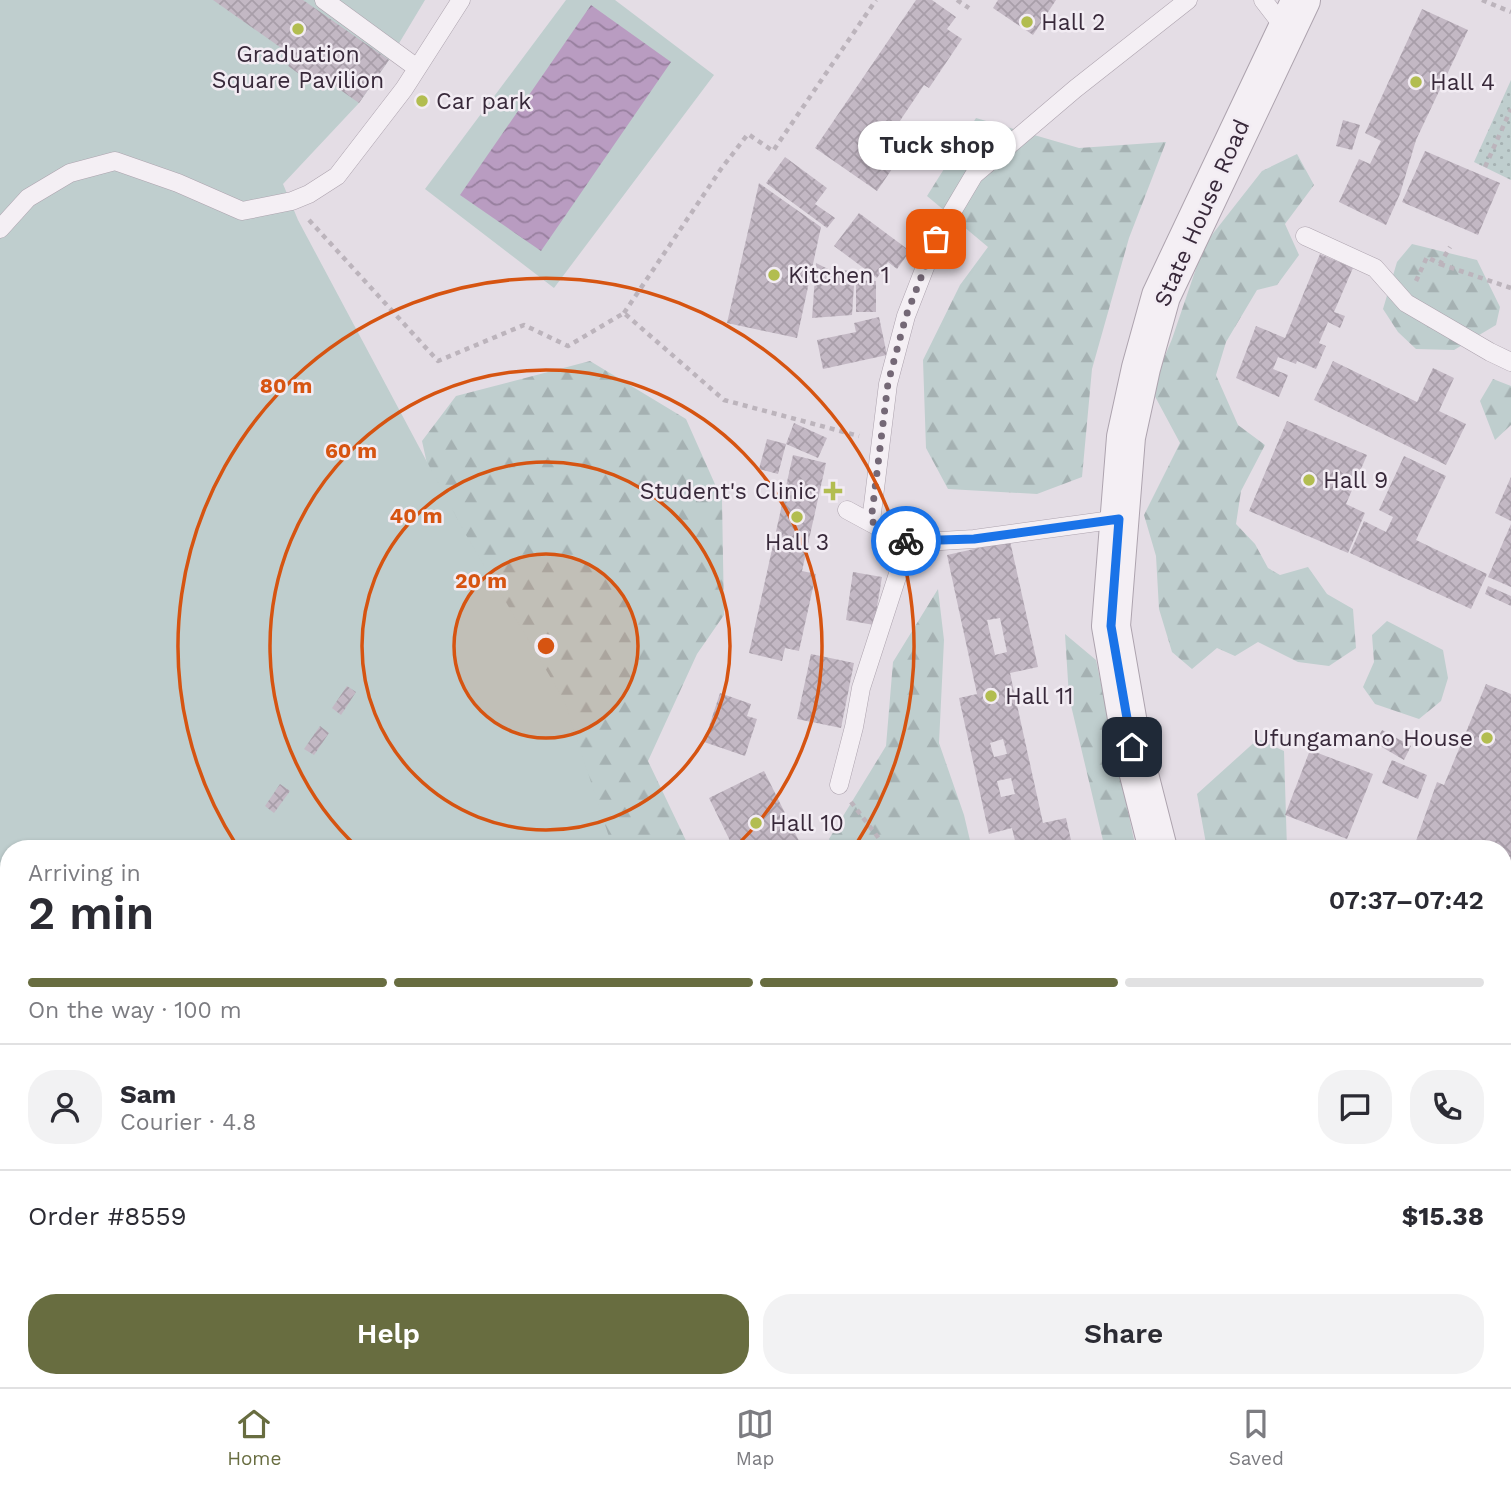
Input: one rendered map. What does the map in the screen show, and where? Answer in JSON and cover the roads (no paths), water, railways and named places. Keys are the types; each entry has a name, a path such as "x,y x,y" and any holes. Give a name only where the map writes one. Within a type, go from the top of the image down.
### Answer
{"street":[{"name":"State House Road","path":"1155,840 1132,747 1111,626 1126,437 1161,296 1294,15"}],"lane":[{"path":"324,0 417,68"},
{"path":"0,229 28,198 70,173 115,161 178,183 242,211 292,201 337,176 404,89 461,0"},
{"path":"871,521 888,383 906,316 936,239 974,175 1075,89 1188,0"},
{"path":"1263,0 1294,15"},
{"path":"1305,236 1375,268 1406,303 1511,362"},
{"path":"847,510 908,542 974,539 1119,519"},
{"path":"838,785 855,727 861,688 908,542"}],"water":[{"path":"591,5 671,62 541,251 460,195"}],"place":[{"name":"Hall 2","path":"1027,22"},
{"name":"Graduation Square Pavilion","path":"298,29"},
{"name":"Hall 4","path":"1416,82"},
{"name":"Car park","path":"422,101"},
{"name":"Tuck shop","path":"936,239"},
{"name":"Kitchen 1","path":"774,275"},
{"name":"Hall 9","path":"1309,480"},
{"name":"Student's Clinic","path":"833,491"},
{"name":"Hall 3","path":"797,517"},
{"name":"Hall 11","path":"991,696"},
{"name":"Ufungamano House","path":"1487,738"},
{"name":"Hall 10","path":"756,823"}]}
